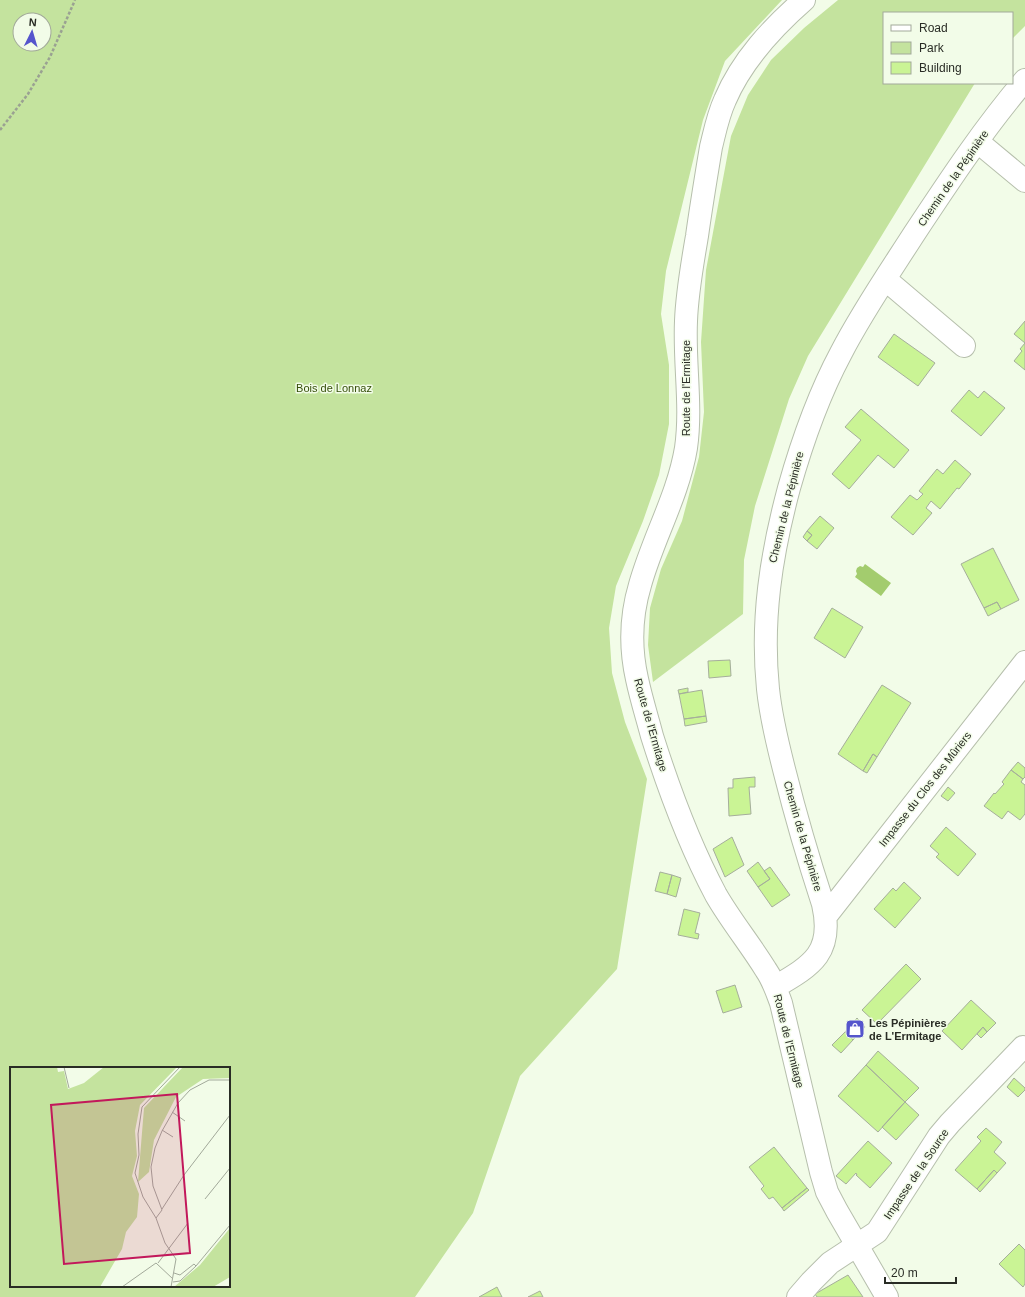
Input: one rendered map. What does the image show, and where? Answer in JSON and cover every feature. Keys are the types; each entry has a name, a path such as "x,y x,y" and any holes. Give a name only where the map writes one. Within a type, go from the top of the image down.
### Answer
{"street":[{"name":"Route de l'Ermitage","path":"804,0 775,28 752,54 734,81 724,100 716,123 687,298 686,324 688,425 684,458 678,483 640,586 635,609 633,654 636,677 657,752 681,818 702,868 733,923 767,971 781,1003 827,1192 887,1297"},
{"name":"Chemin de la Pépinière","path":"775,987 812,963 820,952 827,929 826,916 793,803 774,728 768,689 766,650 769,588 777,535 797,460 809,424 824,388 859,320 945,188 1006,102 1025,80"},
{"path":"978,142 1025,181"},
{"path":"885,279 964,346"},
{"name":"Impasse du Clos des Mûriers","path":"826,916 1025,662"},
{"name":"Impasse de la Source","path":"798,1297 830,1263 877,1232 939,1136 1023,1047"}],"path":[{"path":"0,130 28,94 50,57 75,0"}],"green space":[{"name":"Bois de Lonnaz","path":"0,0 782,0 725,61 703,120 666,271 661,314 669,365 669,424 659,475 643,521 616,586 609,628 612,673 625,722 647,779 617,969 520,1076 473,1213 415,1297 0,1297"},
{"path":"838,0 1025,0 1025,26 1013,38 1013,12 883,12 883,84 974,84 808,356 789,399 755,506 744,560 743,614 653,682 648,645 650,608 661,569 682,521 699,457 704,412 701,342 706,270 731,136 748,95 771,60 804,28"}],"shaded area":[{"path":"865,564 891,583 881,596 855,577 857,574 857,568 860,566 863,567"}],"building":[{"path":"1025,321 1025,343 1014,334"},
{"path":"894,334 935,363 918,386 878,357"},
{"path":"1025,343 1025,370 1014,361 1022,351 1020,349"},
{"path":"969,390 978,398 984,391 1005,408 981,436 951,411"},
{"path":"861,409 909,450 894,468 878,455 849,489 832,474 861,440 845,427"},
{"path":"955,460 971,474 940,509 931,501 926,508 932,513 913,535 891,517 910,495 917,500 923,494 919,491 937,469 943,474"},
{"path":"820,516 834,528 817,549 807,541 812,535 807,531"},
{"path":"807,531 812,535 807,541 803,537"},
{"path":"993,548 1019,600 1001,609 997,602 984,608 961,564"},
{"path":"997,602 1001,609 988,616 984,608"},
{"path":"832,608 863,627 845,658 814,638"},
{"path":"730,660 731,676 709,678 708,661"},
{"path":"882,685 911,703 877,757 873,754 863,771 838,754"},
{"path":"688,688 688,692 679,694 678,690"},
{"path":"702,690 706,716 684,719 679,694"},
{"path":"706,716 707,722 685,726 684,719"},
{"path":"873,754 877,757 867,773 863,771"},
{"path":"1018,762 1025,768 1025,777 1023,779 1011,770"},
{"path":"1011,770 1023,779 1021,782 1025,785 1025,814 1020,820 1008,811 1002,819 984,806 994,793 995,794 1004,784 1002,782"},
{"path":"755,777 755,787 749,787 751,814 729,816 728,788 733,788 733,779"},
{"path":"948,787 955,793 948,801 941,796"},
{"path":"946,827 976,854 958,876 936,857 939,854 930,846"},
{"path":"732,837 744,865 725,877 713,849"},
{"path":"758,862 770,879 758,887 747,871"},
{"path":"770,867 790,895 772,907 758,887 770,879 764,871"},
{"path":"660,872 672,875 667,894 655,891"},
{"path":"672,875 681,878 676,897 667,894"},
{"path":"904,882 921,898 895,928 874,909 893,888 896,891"},
{"path":"684,909 700,913 695,933 699,934 698,939 678,935"},
{"path":"906,964 921,979 877,1024 862,1010"},
{"path":"735,985 742,1007 723,1013 716,991"},
{"path":"971,1000 996,1023 987,1032 983,1027 962,1050 942,1031"},
{"name":"Les Pépinières de L'Ermitage","path":"857,1018 865,1027 853,1040 845,1032"},
{"path":"983,1027 987,1032 981,1038 977,1034"},
{"path":"845,1032 853,1040 841,1053 832,1045"},
{"path":"878,1051 919,1088 905,1102 866,1065"},
{"path":"866,1065 905,1102 878,1132 838,1096"},
{"path":"1014,1078 1025,1088 1025,1090 1018,1097 1007,1087"},
{"path":"905,1102 919,1115 896,1140 882,1127"},
{"path":"986,1128 1002,1142 994,1152 1006,1163 997,1173 994,1170 977,1189 955,1170 981,1141 977,1137"},
{"path":"868,1141 892,1163 870,1188 856,1175 856,1173 846,1184 836,1176"},
{"path":"774,1147 807,1188 782,1208 773,1197 769,1199 761,1189 764,1186 749,1167"},
{"path":"994,1170 997,1173 980,1192 977,1189"},
{"path":"807,1188 809,1190 784,1211 782,1208"},
{"path":"1019,1244 1025,1250 1025,1284 1023,1287 999,1264"},
{"path":"848,1275 863,1297 817,1297 815,1294"},
{"path":"497,1287 502,1297 479,1297"},
{"path":"540,1291 543,1297 528,1297"}],"place":[{"name":"Les Pépinières de L'Ermitage","path":"855,1029"}]}
